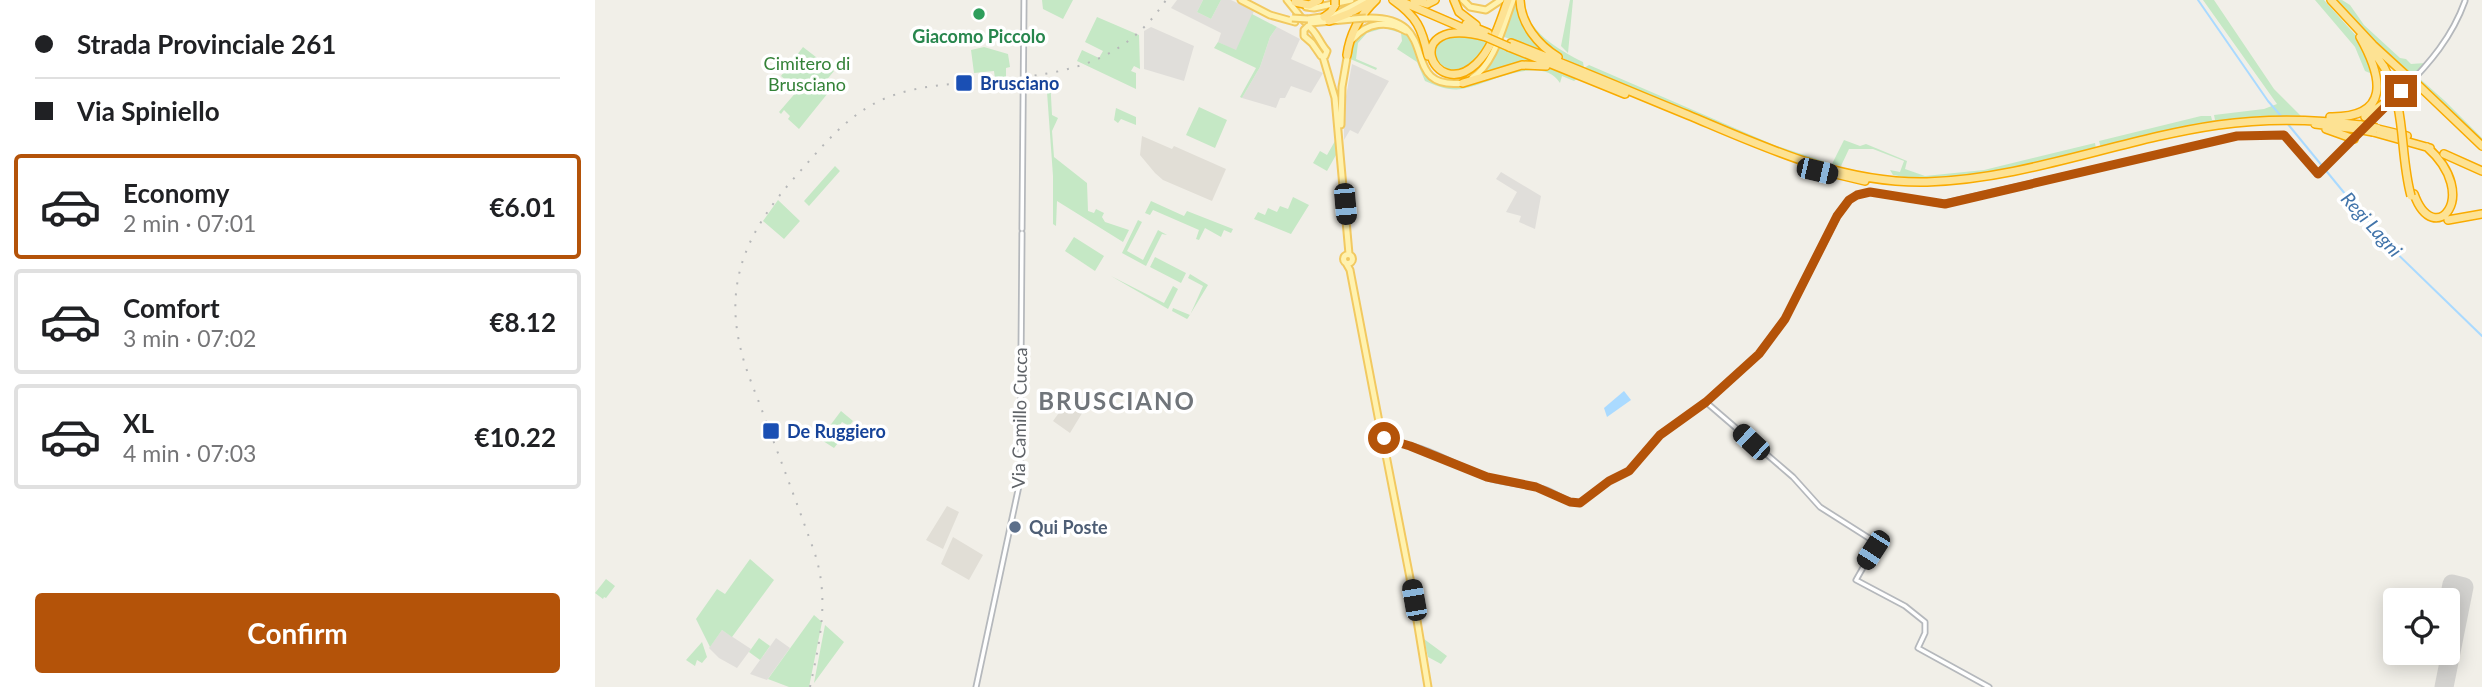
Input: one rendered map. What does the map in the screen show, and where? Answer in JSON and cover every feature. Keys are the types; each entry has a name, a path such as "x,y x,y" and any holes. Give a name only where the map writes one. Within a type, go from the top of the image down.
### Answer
{"highway":[{"path":"1292,1 1309,5 1319,0"},
{"path":"1327,19 1350,13 1374,0"},
{"path":"1346,58 1350,38 1358,21 1374,0"},
{"path":"1395,0 1487,35"},
{"path":"1395,0 1415,19 1423,33 1431,67 1445,77 1456,78 1476,69 1495,46"},
{"path":"1407,0 1510,45 1808,163 1886,180 1923,182 1984,177 2215,125 2362,118 2401,91"},
{"path":"1414,0 1427,4 1436,0"},
{"path":"1454,0 1459,12 1487,35"},
{"path":"1487,35 1457,32 1438,37 1430,55 1434,65 1439,70 1456,74 1475,65 1489,48 1511,0"},
{"path":"1520,0 1523,15 1541,45 1575,70 1791,163 1852,179 1924,186 1968,183 2030,172 2099,153"},
{"path":"2329,0 2386,67"},
{"path":"2329,0 2373,45 2482,146"},
{"path":"1327,19 1335,2"},
{"path":"2308,122 2353,117 2373,104 2377,91 2376,83 2360,37"},
{"path":"2373,45 2395,88 2401,110 2405,170 2412,195 2421,213 2428,218 2447,220 2482,214"},
{"path":"1462,83 1531,64 1575,70"},
{"path":"2331,121 2418,140 2482,169"},
{"path":"2308,122 2359,127"},
{"path":"2308,122 2354,139"},
{"path":"2375,130 2482,169"},
{"path":"2427,147 2444,157 2456,169"},
{"path":"1808,163 1845,167"},
{"path":"1891,175 1913,177 1923,182"},
{"path":"2412,195 2422,211 2431,217 2448,217 2462,207"}],"main road":[{"path":"1243,0 1293,20 1309,23 1339,14 1364,0"},
{"path":"1292,1 1314,8 1351,0"},
{"path":"1463,0 1470,7 1486,10 1501,0"},
{"path":"1340,146 1341,97 1346,58 1358,33 1385,23 1405,30 1412,37 1432,78 1440,82 1462,83 1484,70 1492,57 1511,0"},
{"path":"1292,1 1328,51 1323,57"},
{"path":"1327,19 1387,19 1405,26 1416,40 1419,54"},
{"path":"1309,23 1303,32 1304,36 1323,57 1335,97 1347,255 1353,258 1349,262 1350,270 1411,578 1428,687"}],"street":[{"name":"Via Camillo Cucca","path":"976,687 1020,481 1024,0"},
{"path":"1386,449 1400,443 1487,477 1536,487 1576,503 1584,500 1609,481 1624,474 1660,435 1706,402 1771,340 1837,216 1849,200 1870,192 1941,204 2237,136 2284,135 2320,173 2436,54 2450,35 2465,1"},
{"path":"1706,402 1793,477 1820,507 1872,540 1873,550 1856,580 1905,606 1925,622 1925,633 1918,648 1990,687"}],"shaded area":[{"path":"1177,0 1203,0 1197,12 1211,19 1221,0 1231,0 1254,11 1236,51 1218,42 1221,33 1171,8"},
{"path":"1151,27 1194,46 1184,81 1144,69 1144,31"},
{"path":"1277,27 1300,39 1291,59 1323,73 1311,93 1291,86 1285,98 1280,98 1276,108 1242,98 1260,67 1270,37"},
{"path":"1352,64 1389,81 1358,134 1350,130 1344,140 1344,107"},
{"path":"1142,136 1172,149 1174,146 1226,169 1212,201 1163,180 1155,173 1140,155"},
{"path":"1501,172 1541,196 1535,229 1519,222 1521,216 1506,212 1517,192 1496,179"},
{"path":"1066,390 1087,405 1070,433 1053,421 1061,410 1061,394"},
{"path":"947,506 959,512 943,549 926,540"},
{"path":"953,537 983,555 969,580 941,564"},
{"path":"722,630 751,649 737,668 719,658 709,648"},
{"path":"776,638 790,648 767,680 750,674"}],"green space":[{"path":"1042,0 1073,0 1063,19 1043,9"},
{"path":"1203,0 1221,0 1211,19 1197,12"},
{"path":"1517,0 1519,5 1548,54 1502,36"},
{"path":"1521,0 1524,0 1530,21 1537,30 1564,52 1583,62 1584,68 1589,65 1774,145 1832,164 1844,140 1860,146 1866,144 1907,161 1905,169 1925,176 1984,170 2095,143 2096,149 1995,173 1942,179 1893,175 1890,170 1900,172 1904,161 1873,149 1849,149 1841,166 1799,158 1581,68 1542,42 1530,25"},
{"path":"1570,0 1573,0 1568,53 1561,46"},
{"path":"2203,0 2214,0 2274,89 2301,116 2225,121 2101,148 2099,141 2201,116 2211,116 2212,120 2215,120 2214,115 2264,109 2277,104"},
{"path":"2315,0 2324,0 2359,39 2372,74 2365,71 2355,47"},
{"path":"2334,0 2342,0 2350,5 2364,25 2400,58 2411,64 2425,63 2412,79"},
{"path":"1252,14 1277,27 1270,37 1260,67 1242,98 1240,97 1256,68 1214,48 1218,42 1236,50"},
{"path":"1097,17 1139,35 1140,69 1134,66 1131,71 1136,73 1136,89 1077,61 1082,50 1099,58 1103,51 1085,42"},
{"path":"1386,25 1406,33 1428,76 1442,85 1452,87 1473,84 1525,66 1545,67 1578,78 1574,81 1562,76 1560,83 1551,74 1527,71 1462,89 1443,88 1425,81 1417,62 1397,49 1402,41 1401,33 1384,28 1367,33 1358,43 1356,59 1377,68 1376,70 1348,58 1361,35"},
{"path":"1466,34 1490,42 1481,57 1462,71 1441,70 1432,51 1438,40"},
{"path":"1498,46 1545,64 1481,76"},
{"name":"Cimitero di Brusciano","path":"803,47 834,71 825,82 832,88 799,129 788,119 790,116 784,110 781,114 779,112 798,90 781,76"},
{"path":"984,47 1008,54 1010,67 1006,68 1006,78 995,79 994,71 974,73 971,50"},
{"path":"2418,77 2482,138 2482,145 2414,81"},
{"path":"1046,78 1050,78 1052,115 1058,118 1052,131 1054,157 1087,183 1088,211 1094,213 1096,209 1104,213 1102,217 1105,222 1129,230 1123,242 1057,201 1056,226 1053,224 1053,176"},
{"path":"1199,107 1227,120 1215,148 1186,135"},
{"path":"1116,108 1136,117 1136,125 1121,119 1118,123 1114,120"},
{"path":"1335,141 1336,155 1327,171 1313,163 1320,151 1327,155"},
{"path":"835,166 840,171 809,206 804,201"},
{"path":"1293,197 1309,205 1291,234 1254,219 1258,212 1265,215 1268,208 1277,212 1280,206 1288,209"},
{"path":"778,200 800,221 784,239 763,221"},
{"path":"1151,201 1184,216 1187,211 1233,229 1231,233 1224,230 1221,237 1205,228 1199,240 1196,239 1199,230 1153,210 1150,215 1145,213"},
{"path":"1138,220 1142,222 1127,251 1143,260 1158,230 1167,235 1162,234 1146,266 1122,253"},
{"path":"1074,237 1104,256 1095,271 1065,251"},
{"path":"1155,257 1186,273 1181,283 1150,267"},
{"path":"1190,274 1208,285 1191,314 1203,286 1188,278"},
{"path":"1111,276 1164,303 1173,286 1178,289 1168,309"},
{"path":"1173,308 1190,315 1187,319 1172,311"},
{"path":"841,411 853,421 849,426 842,422 831,437 838,443 834,448 820,439"},
{"path":"750,559 774,580 732,637 722,630 710,647 696,619 717,589 725,594"},
{"path":"606,579 615,586 603,599 595,593"},
{"path":"814,615 822,622 809,687 789,687 768,679"},
{"path":"825,625 844,642 814,683"},
{"path":"759,638 770,646 760,660 749,652"},
{"path":"1424,639 1447,656 1441,664 1428,657"},
{"path":"702,642 707,657 702,663 697,660 695,666 686,660"}],"water":[{"path":"1624,391 1631,400 1607,417 1604,408"}],"waterway":[{"name":"Regi Lagni","path":"2198,0 2281,116"},
{"name":"Regi Lagni","path":"2287,123 2382,239 2482,336"}],"runway":[{"path":"2451,588 2452,584 2464,587 2460,607"},
{"path":"2444,687 2448,665"}],"railway":[{"path":"810,687 822,619 819,568 748,373 736,321 739,275 754,234 779,196 815,154 847,122 872,105 886,98 922,88 1047,74 1100,58 1124,44 1146,25 1166,0"}],"place":[{"name":"Giacomo Piccolo","path":"979,14"},
{"name":"Brusciano","path":"964,83"},
{"name":"De Ruggiero","path":"771,431"},
{"name":"Qui Poste","path":"1015,527"}],"district":[{"name":"BRUSCIANO","path":"1117,400"}],"route":[{"path":"1384,438 1388,444 1410,446 1491,479 1536,487 1570,502 1580,503 1609,481 1629,471 1660,435 1706,402 1759,354 1785,319 1837,216 1845,204 1857,195 1870,192 1945,204 2237,136 2284,135 2318,174 2401,91"}]}
